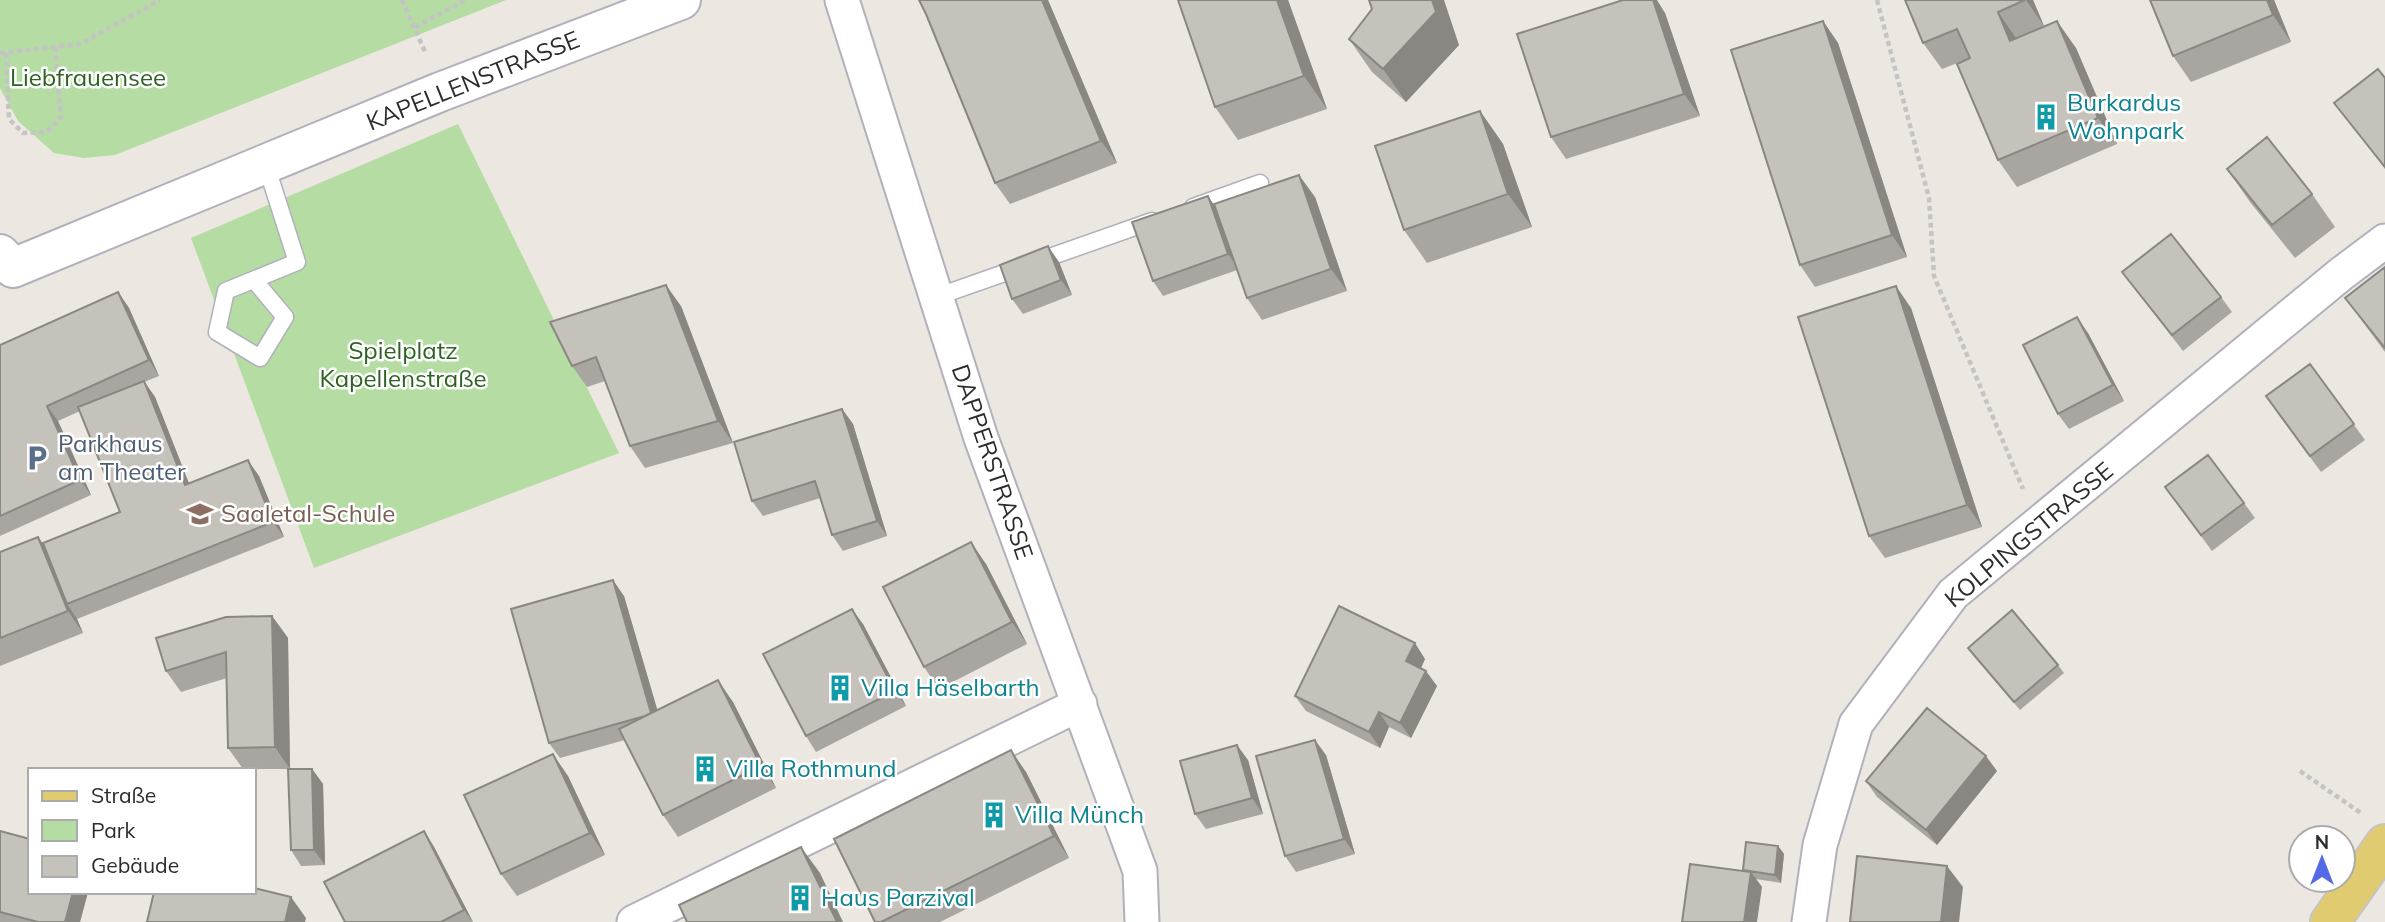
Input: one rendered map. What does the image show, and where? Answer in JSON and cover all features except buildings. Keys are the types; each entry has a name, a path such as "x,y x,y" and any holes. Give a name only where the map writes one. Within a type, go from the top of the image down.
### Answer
{"main road":[{"path":"2330,922 2374,829"}],"street":[{"name":"KAPELLENSTRASSE","path":"4,266 266,164 440,92 681,0"},
{"name":"DAPPERSTRASSE","path":"842,0 981,438 1140,871 1142,922"},
{"name":"KOLPINGSTRASSE","path":"1809,922 1821,845 1856,724 1953,594 2385,240"},
{"path":"634,922 1080,704"}],"lane":[{"path":"254,280 285,317 260,358 217,332 226,291 298,262 266,164"},
{"path":"936,297 1259,183"}],"path":[{"path":"55,46 61,117 47,132 23,133 9,119 3,53 55,46 80,44 160,0"},
{"path":"402,0 440,92"},
{"path":"415,27 466,0"},
{"path":"1877,0 1929,198 1934,276 2027,498 2043,522"},
{"path":"2300,771 2374,829"}],"green space":[{"name":"Liebfrauensee","path":"0,0 506,0 115,155 84,158 54,153 18,121 0,88"},
{"name":"Spielplatz Kapellenstraße","path":"458,124 619,453 314,568 191,238"}],"place":[{"name":"Burkardus Wohnpark","path":"2046,117"},
{"name":"Parkhaus am Theater","path":"37,458"},
{"name":"Saaletal-Schule","path":"200,514"},
{"name":"Villa Häselbarth","path":"840,688"},
{"name":"Villa Rothmund","path":"705,769"},
{"name":"Villa Münch","path":"994,815"},
{"name":"Haus Parzival","path":"800,898"}]}
